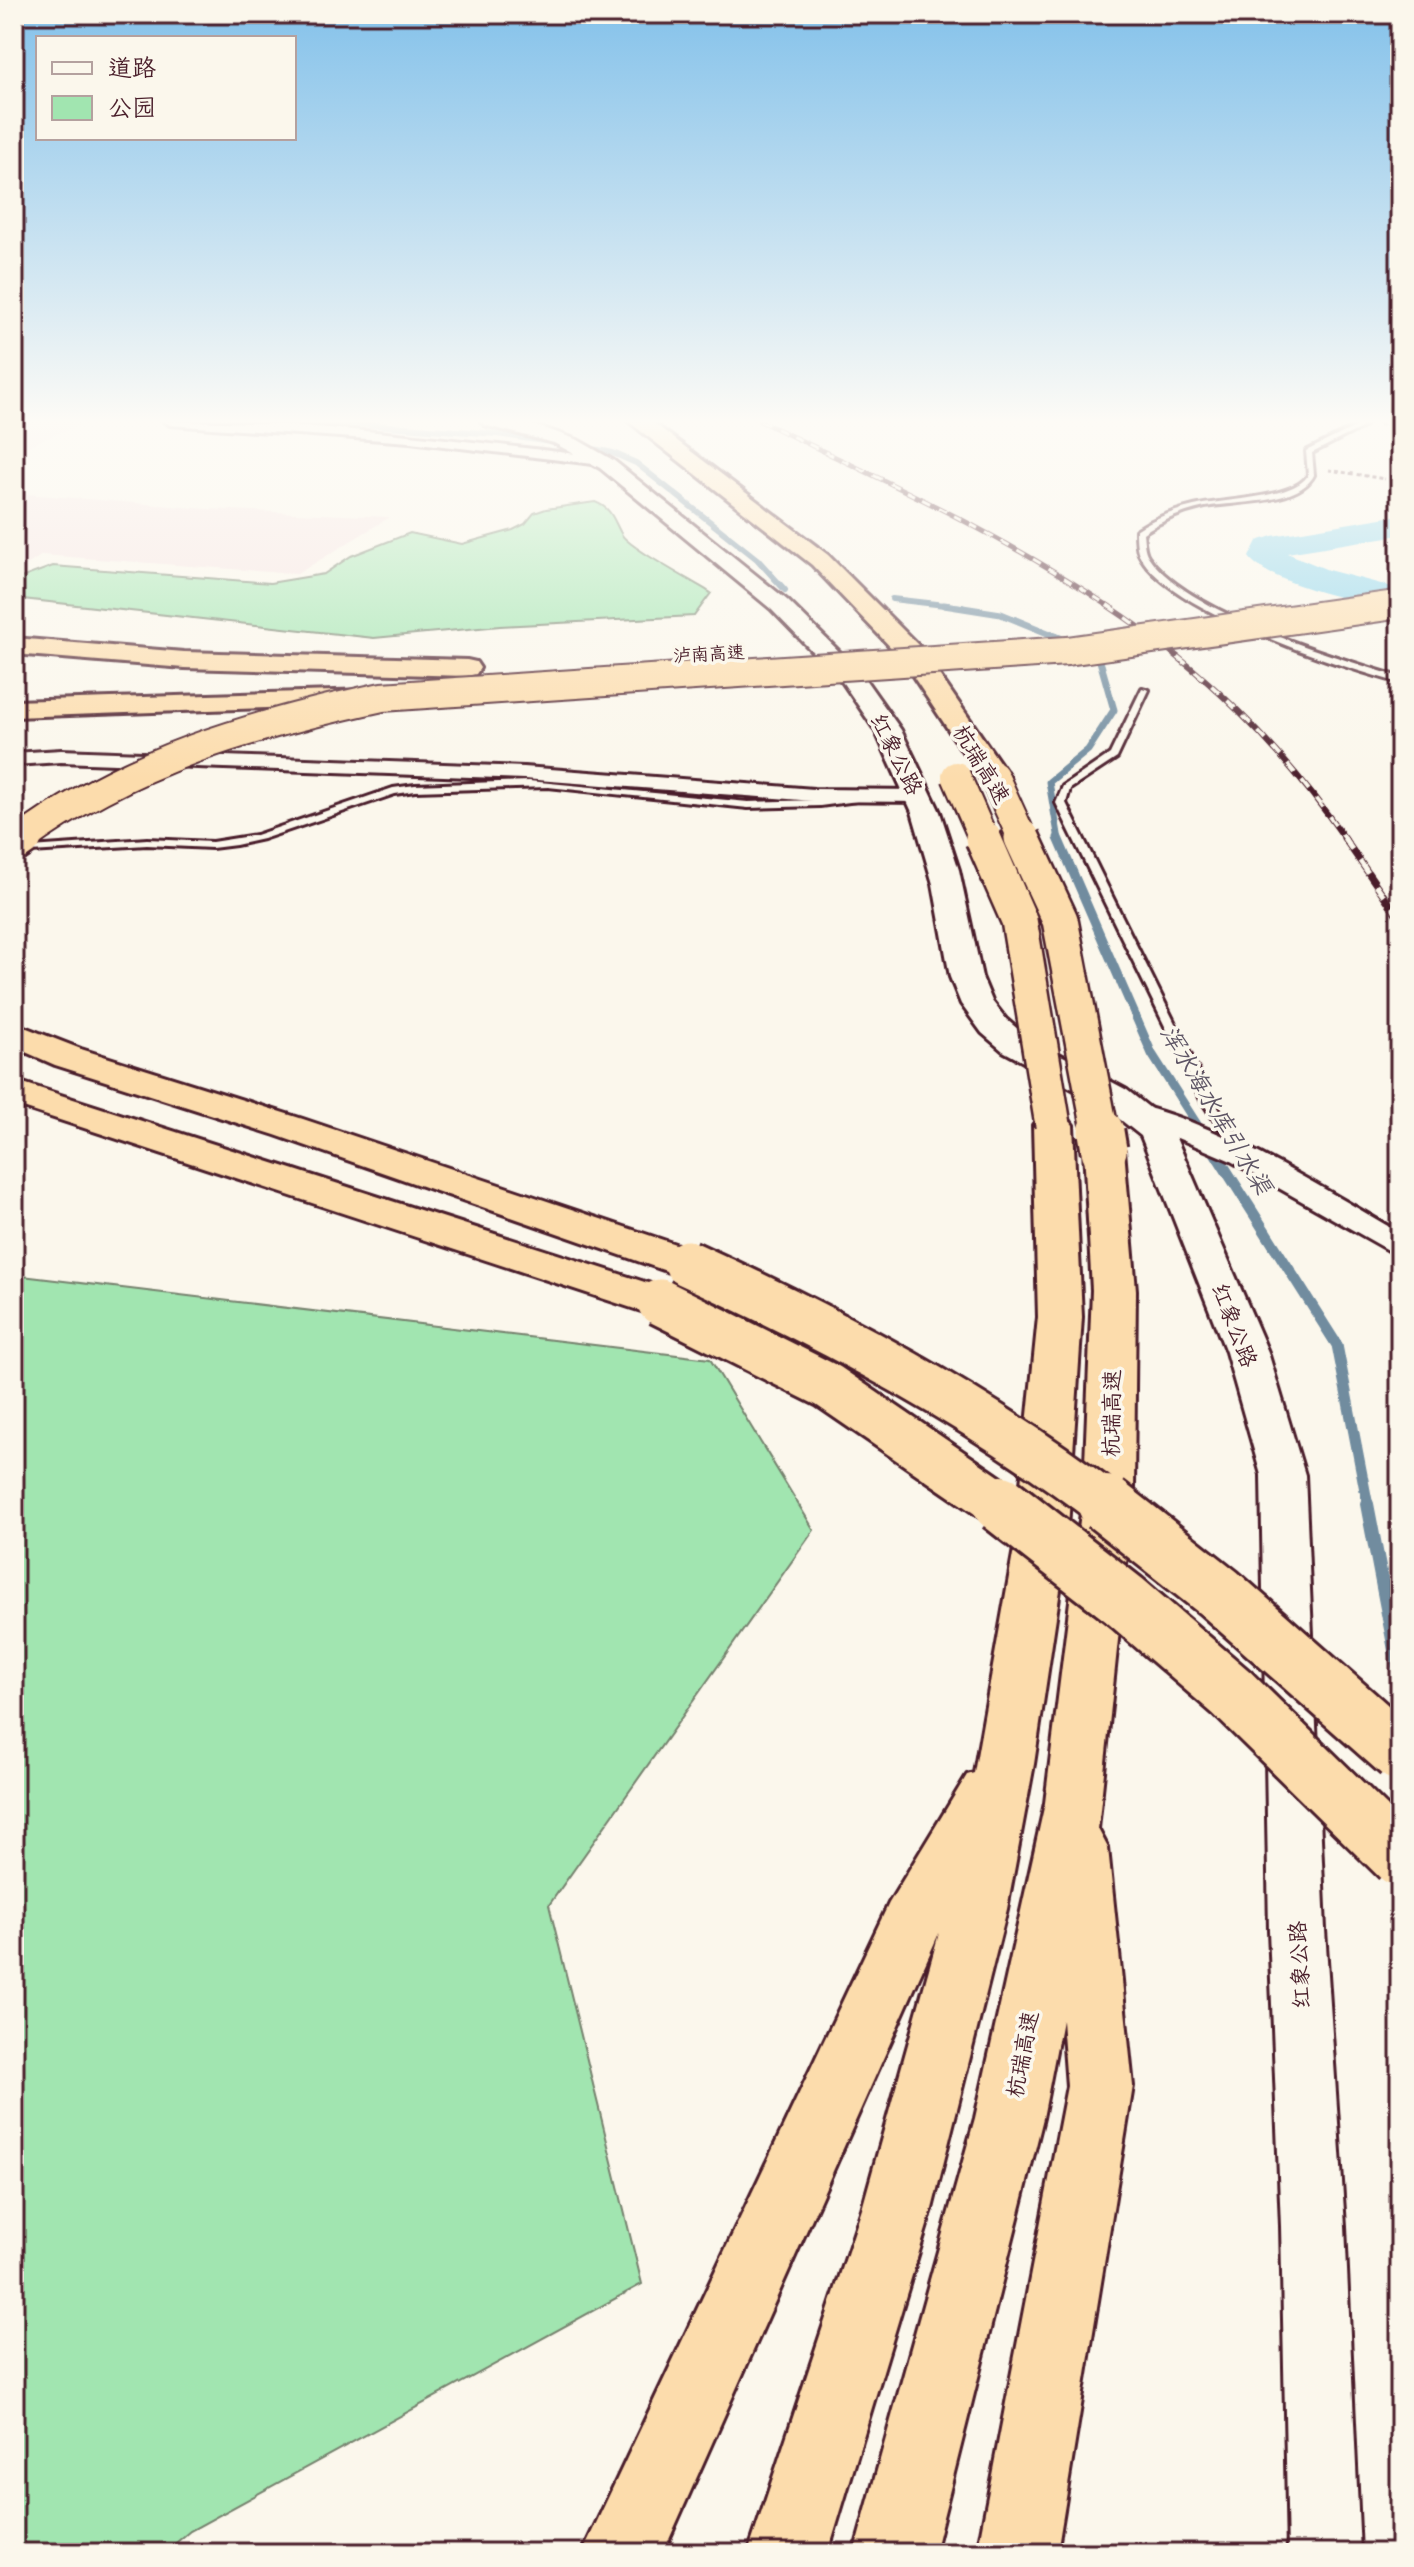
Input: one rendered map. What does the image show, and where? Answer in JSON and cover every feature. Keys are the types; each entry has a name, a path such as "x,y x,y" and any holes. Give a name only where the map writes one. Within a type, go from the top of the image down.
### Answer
{"highway":[{"path":"767,541 871,645 902,687"},
{"name":"杭瑞高速","path":"795,541 820,560 911,653 994,776 1060,920 1098,1129 1114,1290 1109,1488 1074,1803 1009,2118 894,2553"},
{"path":"1084,623 1400,579"},
{"name":"泸南高速","path":"14,709 380,685 1052,652 1400,604"},
{"name":"泸南高速","path":"14,685 380,685 467,668 784,650 1054,627"},
{"path":"14,646 110,657 211,663 467,668"},
{"path":"14,848 71,804 156,762 380,685"},
{"name":"杭瑞高速","path":"788,2553 897,2209 976,1909 1005,1764 1041,1543 1060,1317 1098,1129 1019,920 939,774"},
{"path":"14,1012 68,1057"},
{"path":"14,1034 68,1057 289,1127 674,1282 889,1362 964,1407 1040,1459 1180,1563 1290,1654 1400,1753"},
{"path":"14,1092 674,1282 744,1342 837,1392 989,1495 1124,1600 1232,1693 1400,1858"},
{"path":"622,2553 911,1923 1005,1764"},
{"path":"1017,2553 1100,2086 1074,1803"}],"main road":[{"name":"红象公路","path":"705,541 830,656 939,774 940,849 968,983 978,1006 1098,1129 1157,1132 1218,1280 1271,1426 1283,1475 1297,1930 1313,2226 1324,2553"}],"street":[{"path":"14,759 61,756 524,773 814,795 869,796 939,774"},
{"path":"1098,1129 1185,1130 1400,1245"}],"lane":[{"path":"1140,541 1142,554 1165,579 1236,621 1284,641 1400,680"},
{"path":"1145,690 1114,756 1066,788 1061,803 1207,1100 1239,1143 1242,1159"},
{"path":"14,848 147,842 212,845 236,842 393,791 415,788 548,784 720,804 786,807 869,796"}],"shaded area":[{"path":"14,541 351,541 297,574 42,555 14,570"}],"green space":[{"path":"390,541 447,541 462,544 474,541 627,541 711,593 694,616 500,626 374,638 14,598 14,577 21,578 53,566 270,583 324,574 351,556"},
{"path":"14,1275 710,1359 814,1530 549,1905 642,2284 190,2531 164,2553 14,2553"}],"waterway":[{"name":"浑水海水库引水渠","path":"734,541 757,559 785,590"},
{"path":"1298,541 1269,548 1267,557 1315,578 1400,600"},
{"name":"浑水海水库引水渠","path":"892,599 962,607"},
{"name":"浑水海水库引水渠","path":"944,605 1001,614 1070,642"},
{"name":"浑水海水库引水渠","path":"1059,840 1049,782 1088,750 1114,710 1098,654 1093,652"},
{"name":"浑水海水库引水渠","path":"1058,838 1152,1054 1203,1134"},
{"name":"浑水海水库引水渠","path":"1202,1132 1337,1345 1368,1506"},
{"name":"浑水海水库引水渠","path":"1367,1504 1400,1676"}],"railway":[{"path":"1000,541 1108,606"},
{"path":"1108,606 1176,656 1238,711 1294,772 1346,840"},
{"path":"1344,838 1400,919"}]}
